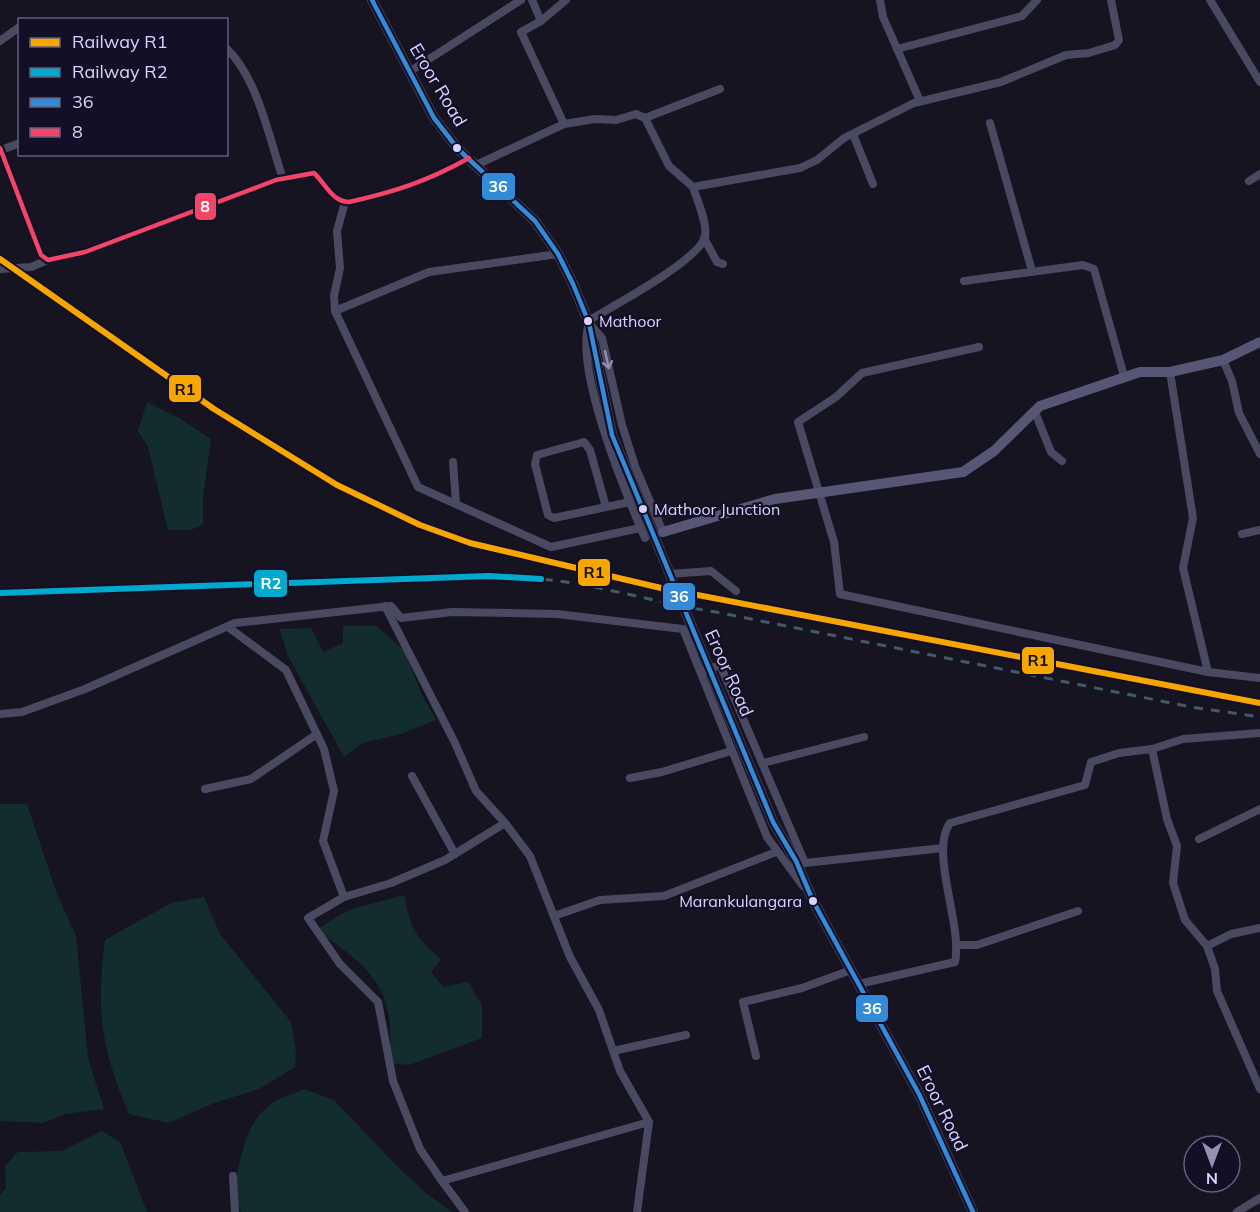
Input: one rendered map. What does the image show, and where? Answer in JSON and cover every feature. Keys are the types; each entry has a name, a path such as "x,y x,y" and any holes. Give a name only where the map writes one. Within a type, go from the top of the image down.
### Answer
{"main road":[{"name":"Eroor Road","path":"372,0 434,118 472,162 535,221 558,254 589,322 612,435 773,822 796,861 810,894 919,1094 973,1212"},
{"path":"663,532 775,499 963,472 994,452 1040,406 1124,376 1140,372 1170,372 1223,360 1260,342"}],"street":[{"path":"409,72 521,0"},
{"path":"532,0 541,21"},
{"path":"564,124 521,32 541,21 566,0"},
{"path":"880,0 883,17 920,101"},
{"path":"897,49 1022,16 1037,0"},
{"path":"693,187 800,168 817,160 853,134 920,101 994,84 1065,55 1089,53 1115,45 1119,40 1119,33 1111,0"},
{"path":"1210,0 1260,82"},
{"path":"0,41 18,28"},
{"path":"228,50 236,56 251,84 283,179"},
{"path":"0,268 31,267 85,252 283,179 314,173 327,190 345,202 391,193 564,124 595,119 616,120 636,114 645,117 720,89"},
{"path":"645,117 669,166 693,187 705,228 704,238 700,245 658,279 589,322 585,336 593,386 614,462 645,538"},
{"path":"990,123 1032,271"},
{"path":"853,134 873,184"},
{"path":"18,144 1,149 41,255 48,261"},
{"path":"1249,181 1260,174"},
{"path":"345,202 337,231 340,268 334,296 335,311 418,487 551,547 640,528"},
{"path":"704,238 717,262 723,264"},
{"path":"335,311 429,272 558,254"},
{"path":"964,281 1083,266 1094,269 1124,376"},
{"path":"589,322 602,338 622,425 635,466 663,532"},
{"path":"979,347 862,373 836,397 798,422 834,542 840,594 1208,672 1260,678"},
{"path":"1223,360 1232,381 1239,413 1260,454"},
{"path":"1170,372 1193,518 1183,568 1208,672"},
{"path":"1035,412 1052,452 1062,461"},
{"path":"606,507 590,450 584,442 537,455 535,464 548,515 554,518 630,502"},
{"path":"453,462 456,504"},
{"path":"1242,534 1260,530"},
{"path":"669,573 711,571 736,591"},
{"path":"385,606 446,725 476,791 505,823 530,856 570,957 599,1010 620,1071 649,1122 637,1212"},
{"path":"0,714 22,712 85,689 236,623 391,606 401,618 452,612 557,614 682,629 767,837 776,852 810,894"},
{"path":"228,627 286,670 324,748 334,791 323,841 344,897"},
{"path":"700,672 720,665 805,863 943,848"},
{"path":"859,984 955,962 956,945 943,848 946,829 950,823 1085,785 1091,762 1119,753 1152,749 1183,739 1260,733"},
{"path":"205,789 251,779 317,734"},
{"path":"763,763 864,737"},
{"path":"1152,749 1167,819 1177,846 1173,883 1185,920 1207,946 1215,969 1217,991 1260,1089"},
{"path":"630,778 662,772 731,751"},
{"path":"412,776 455,854"},
{"path":"1199,839 1260,809"},
{"path":"465,1212 420,1149 393,1081 378,1002 340,964 308,918 344,897 391,883 455,854 505,823"},
{"path":"554,916 600,900 664,896 776,852"},
{"path":"956,945 977,945 1078,912"},
{"path":"1207,946 1231,934 1260,928"},
{"path":"756,1056 743,1002 802,988 851,970"},
{"path":"613,1051 686,1035"},
{"path":"442,1181 649,1122"},
{"path":"232,1176 235,1212"},
{"path":"1237,1212 1260,1198"}],"green space":[{"path":"147,402 179,418 211,439 203,498 203,524 191,530 168,530 148,447 138,431"},
{"path":"343,626 376,626 404,650 422,695 436,720 401,734 362,743 344,757 287,654 280,629 311,628 323,652 343,643"},
{"path":"0,804 27,804 57,894 76,936 88,1058 104,1109 65,1114 43,1123 0,1121"},
{"path":"404,895 409,916 419,938 441,959 431,972 443,987 468,982 482,1005 482,1038 409,1065 389,1063 389,1016 377,983 353,957 316,930 348,910"},
{"path":"204,897 220,934 291,1022 296,1050 295,1067 259,1089 214,1103 169,1123 129,1114 112,1069 103,1029 101,988 105,940 171,903"},
{"path":"304,1089 334,1100 398,1167 426,1193 452,1212 242,1212 233,1198 240,1159 249,1132 264,1110 274,1102"},
{"path":"102,1131 120,1142 147,1212 0,1212 0,1195 6,1188 5,1166 18,1152 62,1151"}],"railway":[{"path":"0,259 214,409 337,485 420,525 470,543 661,588 1260,703"},
{"path":"0,593 482,577 553,580 1191,707 1260,717"}],"rail line":[{"name":"R1","path":"0,259 214,409 337,485 420,525 470,543 661,588 1260,703"},
{"name":"R2","path":"0,593 489,576 541,579"}],"transit line":[{"name":"36","path":"372,0 434,118 458,149 535,221 558,254 573,284 589,323 612,435 773,822 796,861 813,901 919,1094 973,1212"},
{"name":"8","path":"0,148 41,255 48,260 85,252 276,180 314,173 333,195 349,202 410,185 469,158"}],"place":[{"name":"Mathoor","path":"588,321"},
{"name":"Mathoor Junction","path":"643,509"},
{"name":"Marankulangara","path":"813,901"}]}
